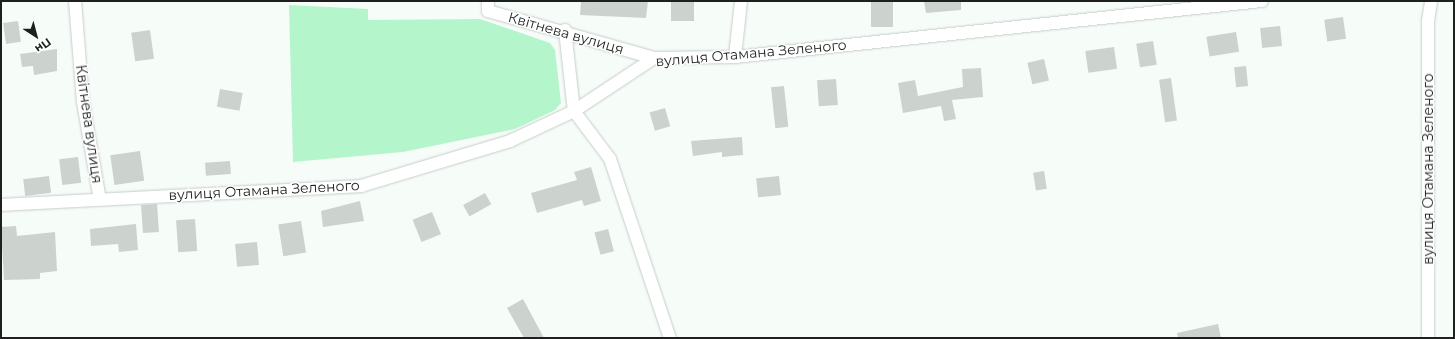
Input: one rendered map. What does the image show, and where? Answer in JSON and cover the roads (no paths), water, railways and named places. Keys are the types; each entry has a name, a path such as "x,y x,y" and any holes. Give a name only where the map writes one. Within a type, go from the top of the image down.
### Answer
{"street":[{"name":"Квітнева вулиця","path":"75,1 83,102 100,200"},
{"name":"Квітнева вулиця","path":"488,1 488,11 565,30 654,58"},
{"path":"735,58 741,1"},
{"name":"вулиця Отамана Зеленого","path":"1,205 361,186 510,141 574,111 654,58 735,58 1262,1"},
{"name":"вулиця Отамана Зеленого","path":"1428,338 1428,21 1431,1"},
{"path":"565,30 574,111 610,159 670,338"}]}
